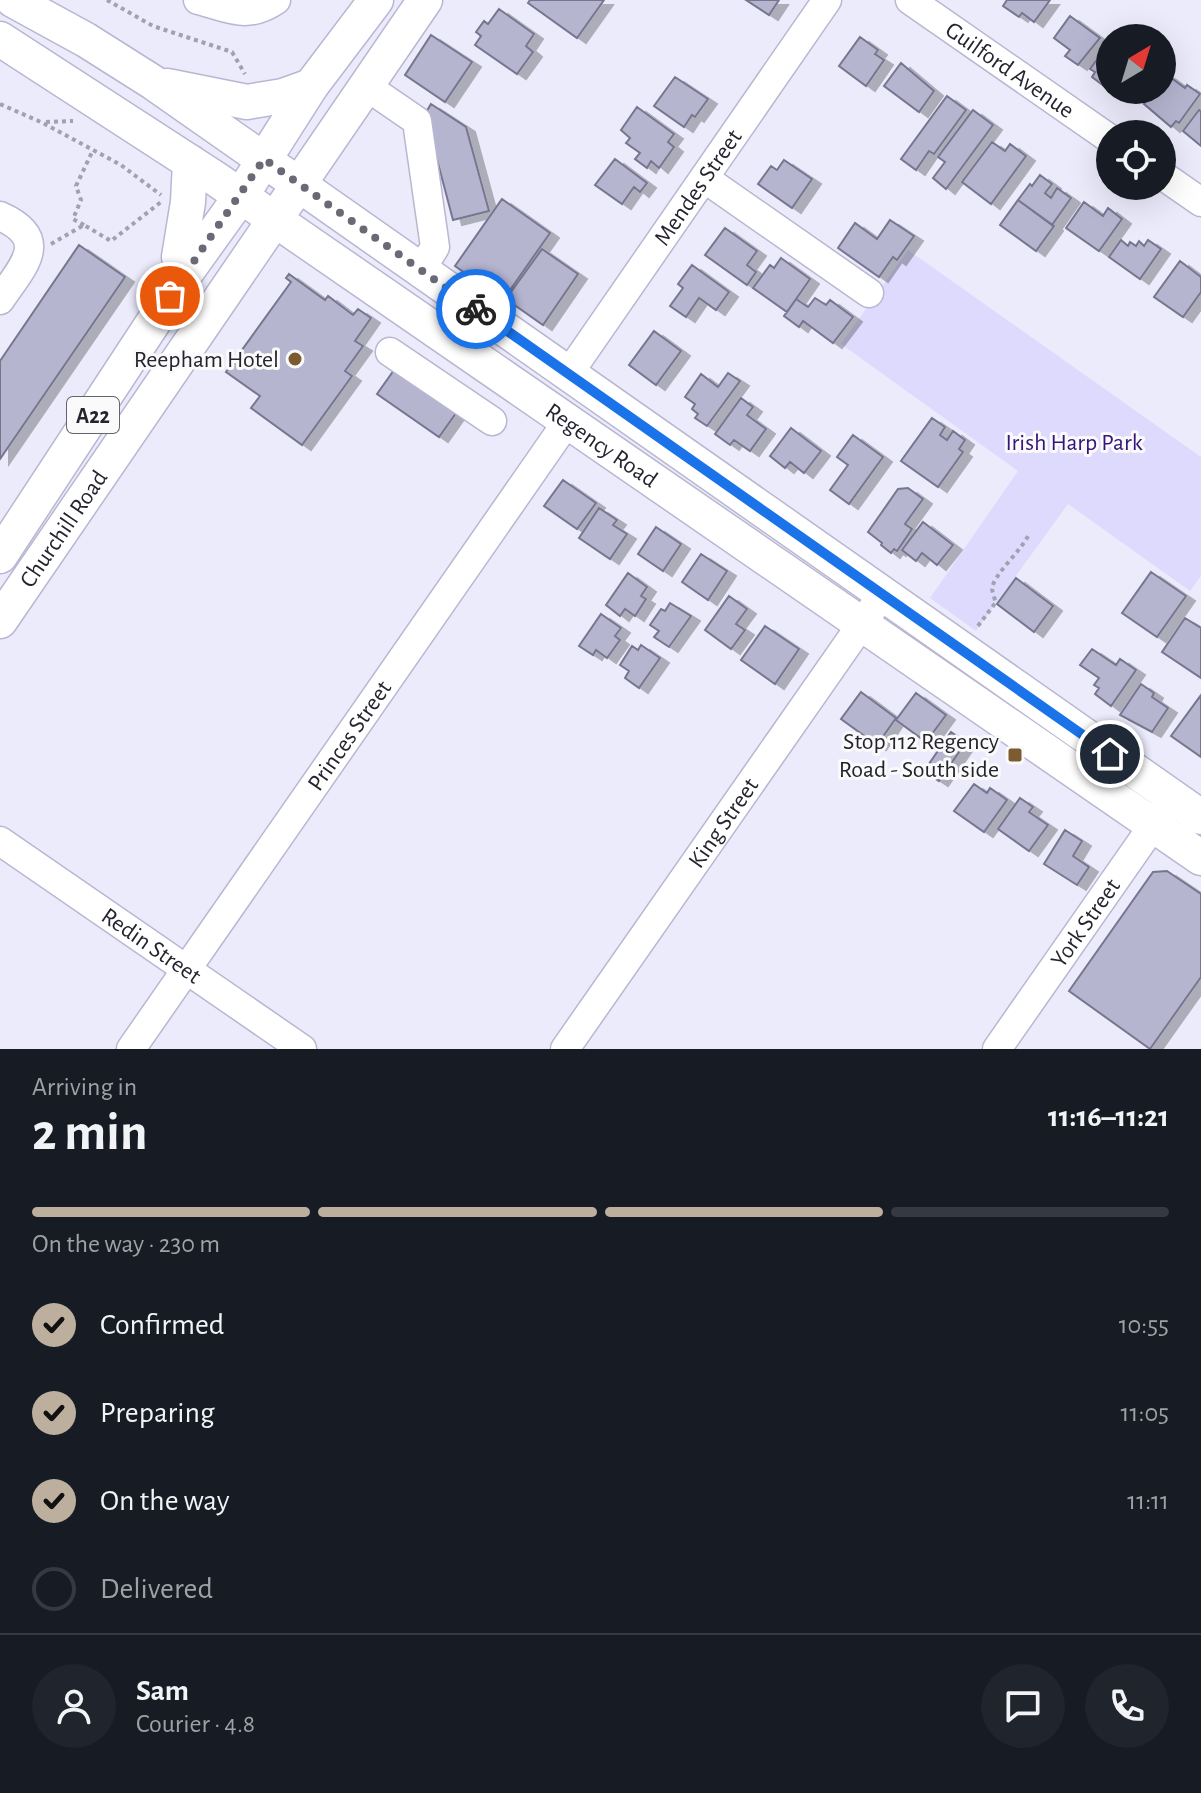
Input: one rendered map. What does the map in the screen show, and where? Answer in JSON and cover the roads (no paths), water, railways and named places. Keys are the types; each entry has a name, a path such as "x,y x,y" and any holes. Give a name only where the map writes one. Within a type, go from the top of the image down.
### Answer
{"main road":[{"name":"Regency Road","path":"13,0 86,40 154,83 882,595 1163,811 1201,858"},
{"name":"Churchill Road","path":"0,556 311,86 376,0"},
{"name":"Churchill Road","path":"0,621 425,0"},
{"name":"Regency Road","path":"0,39 241,196 862,624 1163,811 1201,817"},
{"path":"154,83 247,102 283,96 311,86"},
{"path":"185,274 179,257 188,202 190,162"}],"street":[{"path":"198,0 240,11 257,11 276,0"},
{"name":"Mendes Street","path":"569,373 827,0"},
{"name":"Guilford Avenue","path":"910,0 1096,129"},
{"path":"366,86 417,121 435,247 421,270"},
{"path":"704,178 869,293"},
{"path":"1176,185 1201,202"},
{"path":"0,216 20,225 27,235 29,257 0,300"},
{"path":"390,352 492,421"},
{"path":"98,409 151,403"},
{"name":"Princes Street","path":"131,1049 567,422"},
{"name":"King Street","path":"565,1049 882,595"},
{"name":"York Street","path":"997,1049 1163,811"},
{"name":"Redin Street","path":"0,841 302,1049"}],"place":[{"name":"Reepham Hotel","path":"295,359"},
{"name":"Stop 112 Regency Road - South side","path":"1015,755"}],"park label":[{"name":"Irish Harp Park","path":"1074,442"}]}
